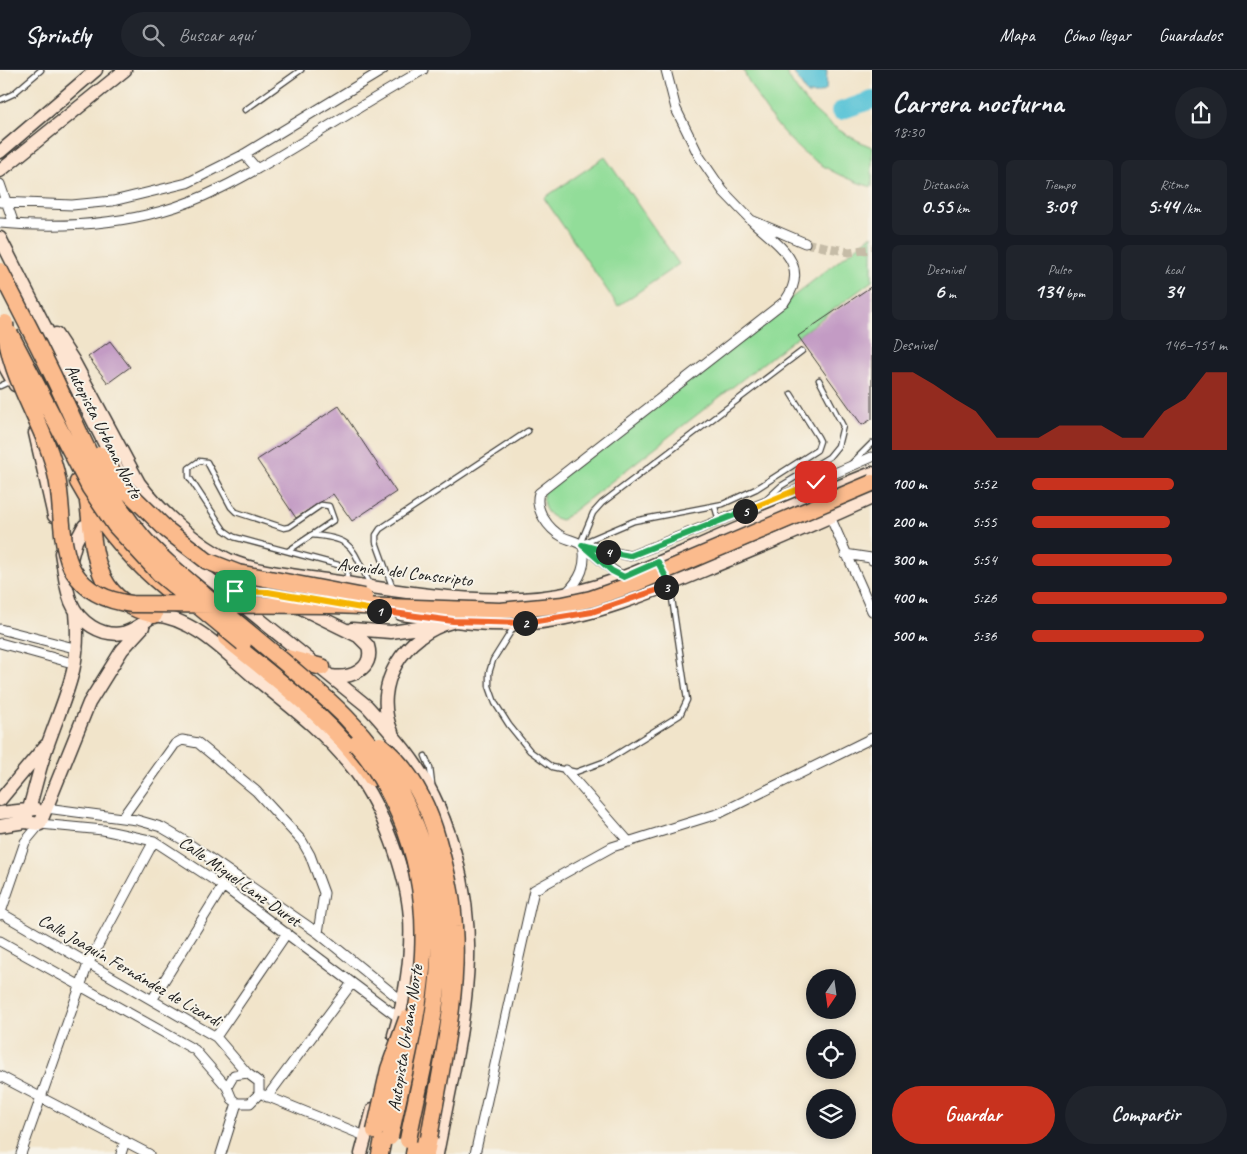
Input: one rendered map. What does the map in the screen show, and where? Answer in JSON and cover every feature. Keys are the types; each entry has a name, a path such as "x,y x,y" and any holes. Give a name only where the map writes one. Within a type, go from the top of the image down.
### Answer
{"highway":[{"name":"Autopista Urbana Norte","path":"0,271 108,488 144,540 167,563 329,701 383,760 406,800 425,848 434,886 439,936 438,978 405,1154"},
{"path":"0,278 89,453 119,505 156,546 341,703 374,737 401,778 422,817 434,851 443,892 446,969 437,1044 414,1154"},
{"name":"Autopista Urbana Norte","path":"2,322 90,488 125,537 161,575 329,716 361,750 386,788 404,825 421,888 425,940 423,975 419,998 387,1154"},
{"path":"2,322 12,367 49,447 57,476 67,551 71,566 81,581 96,594 116,602 132,604 332,605 500,611 563,605 591,599 634,584 872,483"},
{"path":"2,322 87,498 110,532 143,570 293,692 338,734 363,765 388,806 406,857 413,886 416,908 416,943 412,998 380,1154"},
{"path":"62,394 105,463 122,486 167,530 207,561 238,573 351,595 409,603 502,608 567,601 587,596 606,584"},
{"path":"87,498 95,558 106,586 116,597 137,611 160,611"},
{"path":"287,658 327,672"},
{"path":"358,731 394,758 417,790 435,831 450,887 454,929 454,973 428,1146"},
{"path":"370,1154 393,1054 407,1018 419,998"}],"main road":[{"path":"0,152 96,70"},
{"path":"1,172 125,70"},
{"path":"55,104 67,117"},
{"path":"0,238 132,502 145,520 174,550 367,706 394,736 416,765 431,793 444,822 454,853 466,906 468,942 464,1000 437,1154"},
{"name":"Avenida del Conscripto","path":"38,313 70,354 139,483 163,510 198,540 229,560 259,569 393,590 483,599 534,598 564,594 606,584 624,577 872,473"},
{"path":"0,358 21,397 38,442 51,497 69,596 76,612 78,648 76,664 70,686 48,742 27,816"},
{"path":"235,591 268,592 457,621 516,624 545,621 592,612 670,585 872,498"},
{"path":"149,505 163,510"},
{"path":"66,580 73,548 84,526"},
{"path":"268,592 338,626 362,639 368,646 369,655 367,663 360,670 349,675 327,672"},
{"path":"483,599 502,608"},
{"path":"76,612 97,629 115,633 134,628 160,611"},
{"path":"0,813 27,816 40,824 89,703 122,650 160,611"},
{"path":"160,611 170,618 187,624 316,729 354,770 378,809 396,855 410,916 408,966 399,1018 361,1154"},
{"path":"338,626 368,632 391,632 443,625 457,621"},
{"path":"394,736 386,709 386,691 390,675 397,661 411,645 424,635 443,625"},
{"path":"0,800 48,742"},
{"path":"0,826 46,808"}],"street":[{"path":"4,202 72,205 131,198 187,183 244,154 383,70"},
{"path":"666,70 676,109 699,156 723,191 792,262 796,277 792,290 785,301 539,493 537,505 539,512 561,536 582,544 630,556 816,482 872,457"},
{"path":"0,223 88,226 140,217 187,203 257,169 419,71"},
{"path":"244,154 257,169"},
{"path":"0,184 4,202 14,224"},
{"path":"751,220 805,243"},
{"path":"816,482 845,554 872,611"},
{"path":"582,544 612,571 624,577"},
{"path":"564,594 579,579 584,568 586,559 582,544"},
{"path":"845,554 872,558"},
{"path":"0,629 78,648"},
{"path":"0,643 76,664"},
{"path":"474,1154 534,890 612,847 720,813 872,738"},
{"path":"122,818 175,744 182,740 198,743 256,791 302,841 324,893 318,933"},
{"path":"566,770 629,842"},
{"name":"Calle Miguel Lanz Duret","path":"46,808 122,818 161,827 185,841 318,933 402,1000"},
{"path":"0,914 25,842 27,816"},
{"path":"25,842 40,824"},
{"name":"Calle Miguel Lanz Duret","path":"40,824 103,830 154,841 223,886 399,1018"},
{"path":"21,1154 88,964 154,841"},
{"path":"152,1000 223,886"},
{"name":"Calle Joaquín Fernández de Lizardi","path":"0,914 216,1037 247,1072 259,1082 263,1095"},
{"path":"216,1037 287,933"},
{"name":"Calle Joaquín Fernández de Lizardi","path":"0,942 80,984 195,1050 228,1087 228,1094 237,1103"},
{"path":"220,1154 237,1103 250,1103 263,1095 352,983"},
{"path":"228,1087 234,1075 247,1072"},
{"path":"0,1076 149,1154"},
{"path":"263,1095 365,1136"},
{"path":"121,1154 125,1141"}],"lane":[{"path":"0,100 13,94 41,70"},
{"path":"245,110 301,70"},
{"path":"582,544 593,513 602,503 802,351"},
{"path":"0,386 12,380"},
{"path":"762,504 781,486 829,457 838,446 843,426 819,380"},
{"path":"582,544 634,521 715,507 756,489 816,450 820,441 791,394"},
{"path":"393,590 376,542 376,535 380,529 528,430"},
{"path":"848,468 872,443"},
{"path":"288,551 334,520 334,515 327,505 321,505 289,527 280,528 236,512 231,507 206,462 200,461 189,468 189,477 224,530 242,540 346,567 348,572 346,583"},
{"path":"715,507 719,521"},
{"path":"311,535 337,538 346,543 356,555 372,587"},
{"path":"516,624 493,660 489,673 489,686 495,703 509,725 530,751 552,767 576,772 606,761 680,716 687,700 670,585 658,562"},
{"path":"425,756 432,775 431,793"}],"green space":[{"path":"743,70 785,70 801,96 821,117 845,134 872,147 872,187 849,179 829,169 794,144 766,110"},
{"path":"605,157 679,264 618,306 544,198"},
{"path":"872,235 872,281 798,336 562,520 549,514 545,507 543,491"}],"water":[{"path":"792,70 827,70 826,90 817,94 807,94"}],"building":[{"path":"872,286 872,419 862,425 798,336"},
{"path":"110,341 130,367 108,383 88,357"},
{"path":"339,406 396,492 352,521 333,494 296,518 257,460"}],"waterway":[{"path":"840,111 872,100"}],"tunnel":[{"path":"805,243 849,252 872,249"}],"route":[{"path":"235,591 268,592 453,621 516,624 560,619 592,612 670,585 658,562 624,577 612,571 582,545 622,556 630,556 816,482"}]}
